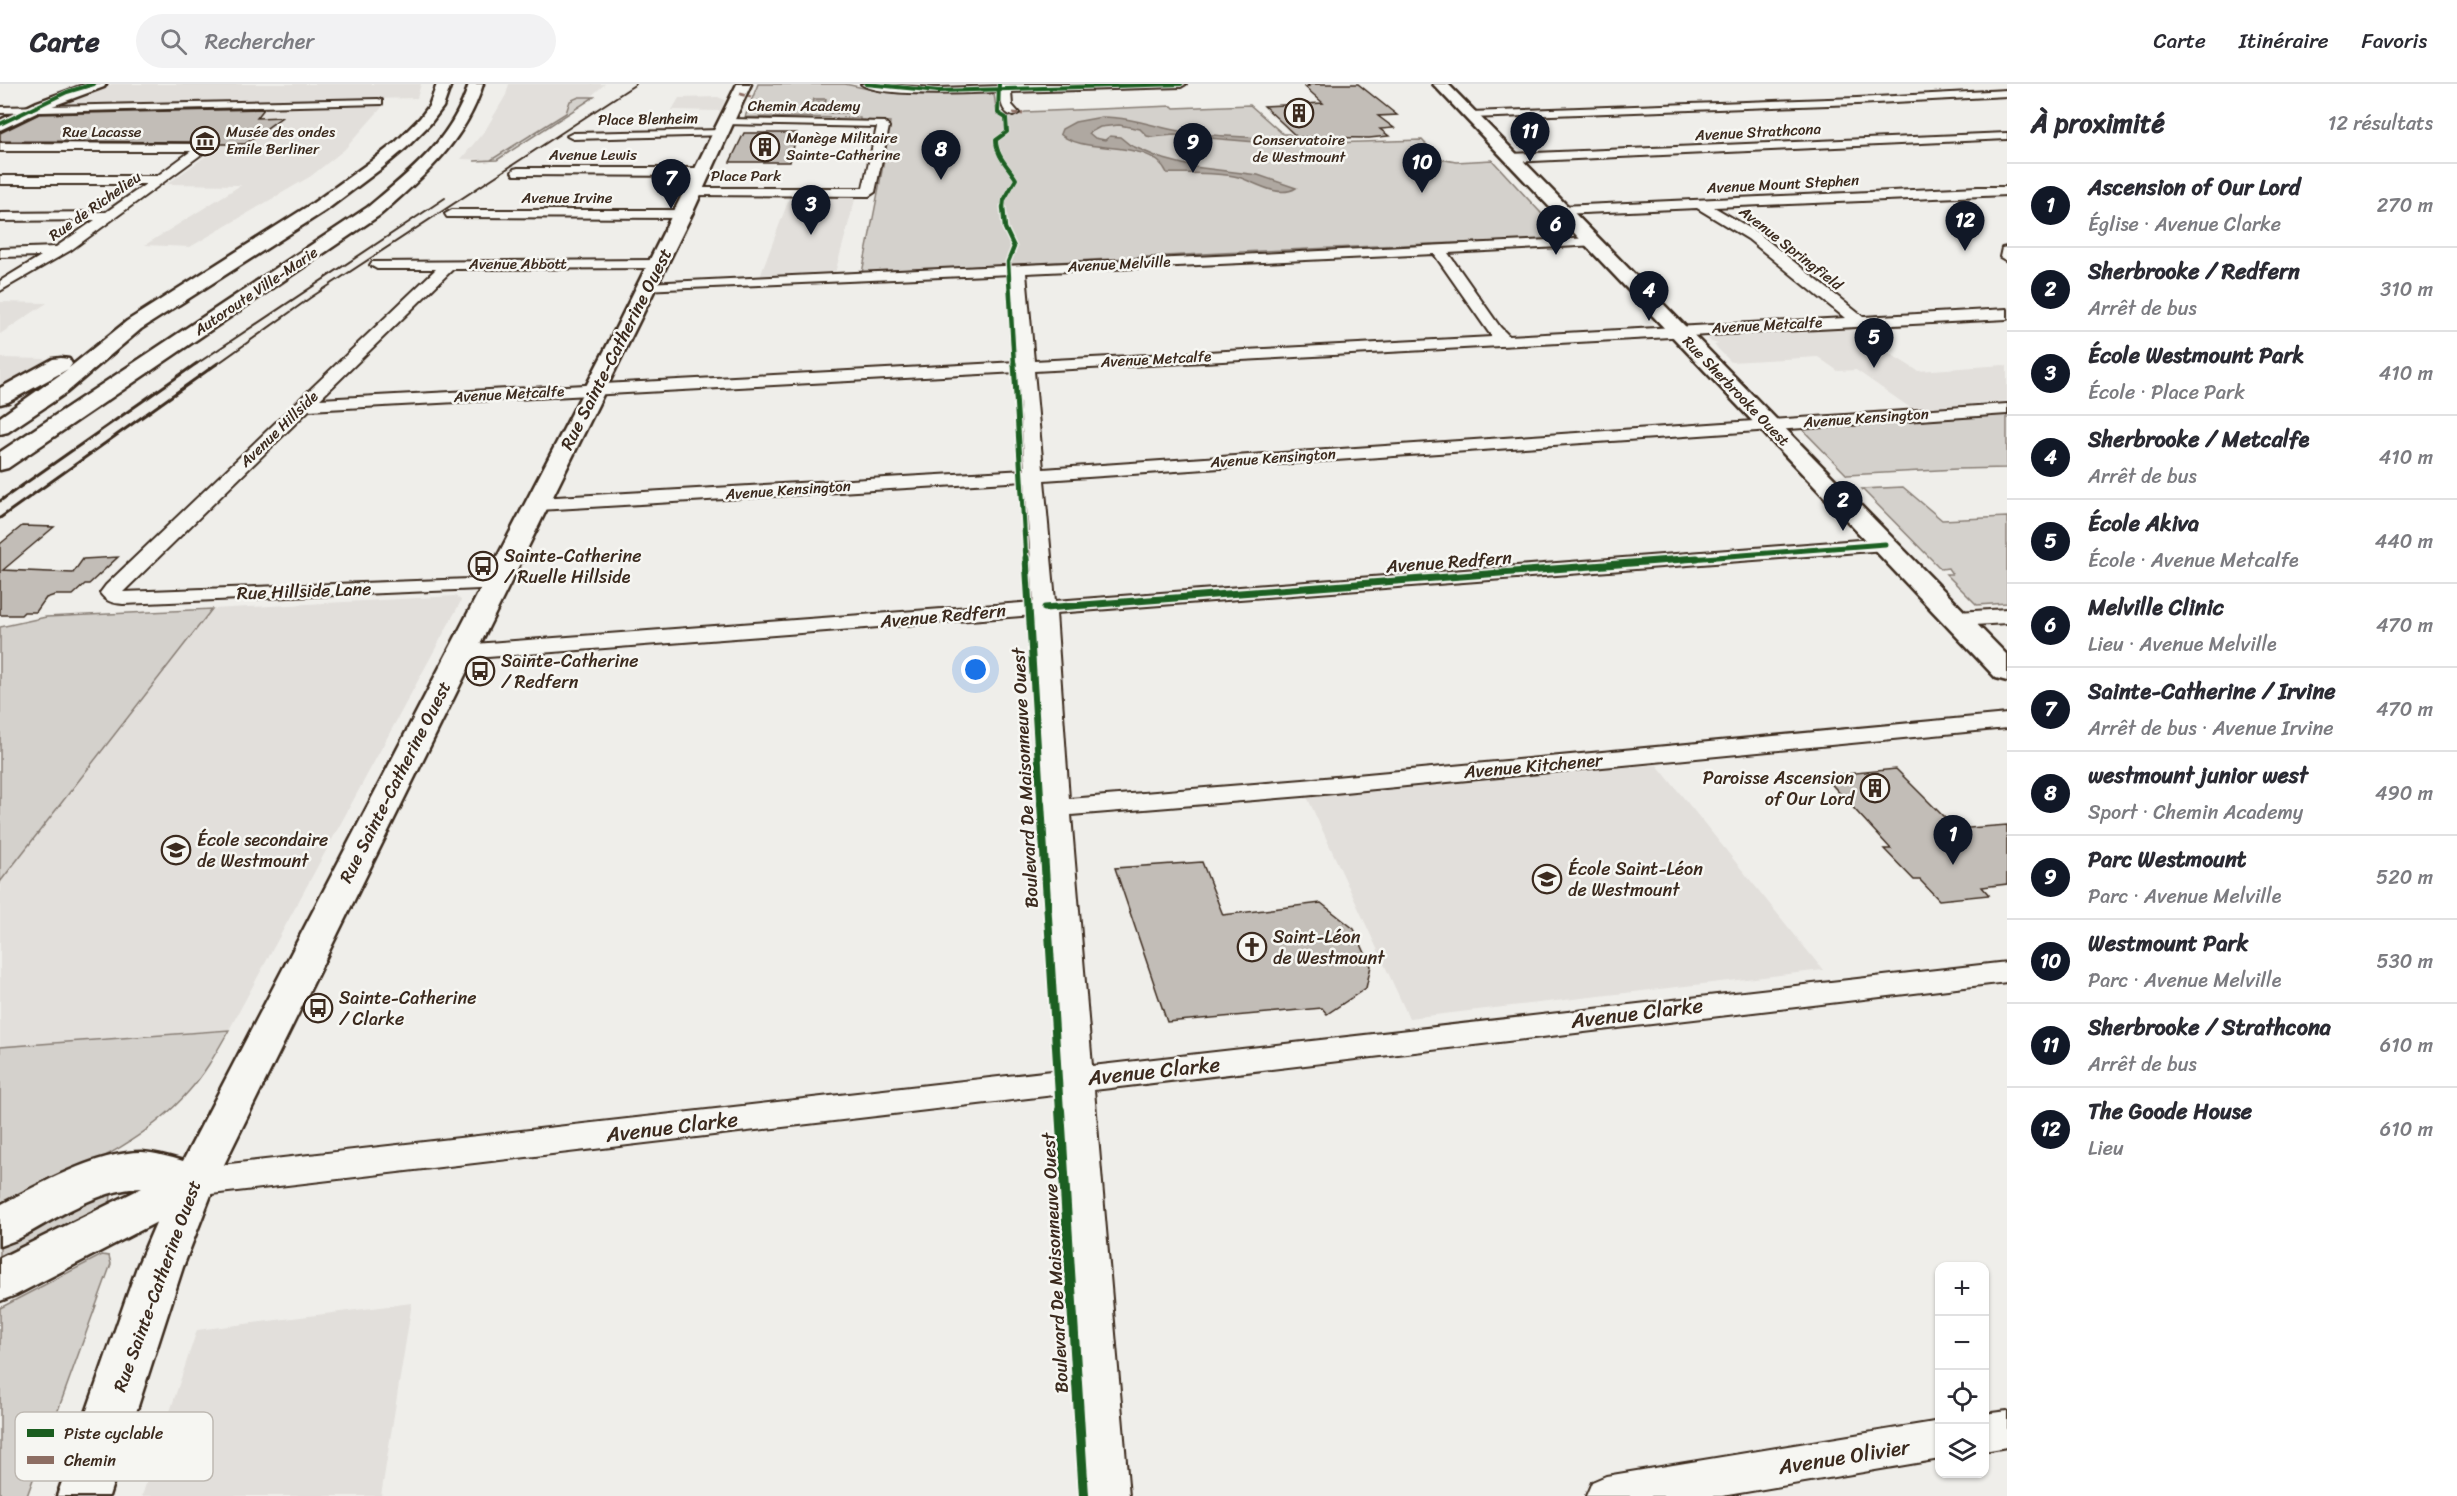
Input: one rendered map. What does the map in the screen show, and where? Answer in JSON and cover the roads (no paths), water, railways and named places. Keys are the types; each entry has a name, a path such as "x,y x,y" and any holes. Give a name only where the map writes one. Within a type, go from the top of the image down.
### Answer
{"main road":[{"path":"0,126 32,109 99,84"},
{"name":"Autoroute Ville-Marie","path":"0,427 57,388 134,325 319,207 370,170 401,145 425,121 436,107 444,84"},
{"name":"Autoroute Ville-Marie","path":"0,463 374,211 422,169 451,136 467,111 476,84"},
{"name":"Rue Sainte-Catherine Ouest","path":"111,1412 152,1290 194,1182 539,504 699,183 744,84"},
{"name":"Rue Sherbrooke Ouest","path":"1440,84 2007,672"},
{"path":"374,211 438,170 464,147"},
{"path":"0,397 134,325"},
{"path":"0,1227 83,1185 123,1172 143,1169 194,1182"},
{"path":"0,1281 194,1182"},
{"name":"Rue Sainte-Catherine Ouest","path":"82,1496 87,1481"}],"street":[{"path":"866,84 931,91 1005,87 1180,84"},
{"path":"1005,87 1007,105 1013,112"},
{"path":"1470,115 1857,101 2007,93"},
{"path":"0,110 378,102"},
{"name":"Chemin Academy","path":"726,127 787,122 868,122 882,125 870,188"},
{"name":"Place Blenheim","path":"573,136 726,127"},
{"name":"Avenue Strathcona","path":"1510,158 2007,136"},
{"name":"Rue Lacasse","path":"0,147 204,148"},
{"name":"Rue de Richelieu","path":"0,287 61,251 204,148"},
{"name":"Avenue Lewis","path":"518,172 699,183"},
{"path":"0,180 161,180"},
{"name":"Place Park","path":"699,183 870,188"},
{"name":"Avenue Mount Stephen","path":"1561,210 1978,190 2007,191"},
{"name":"Avenue Springfield","path":"1702,204 1753,236 1857,320"},
{"name":"Avenue Irvine","path":"452,214 683,214"},
{"path":"0,217 110,216"},
{"name":"Avenue Melville","path":"647,287 1592,242"},
{"path":"1438,249 1494,330 1503,339"},
{"path":"0,253 61,251"},
{"path":"2007,251 2007,257"},
{"name":"Avenue Abbott","path":"377,265 658,264"},
{"name":"Avenue Hillside","path":"112,595 113,589 448,265"},
{"name":"Boulevard De Maisonneuve Ouest","path":"1018,269 1045,608 1050,704 1109,1496"},
{"name":"Avenue Metcalfe","path":"305,405 1857,320 2007,314"},
{"name":"Avenue Kensington","path":"539,504 1033,475 2007,409"},
{"name":"Avenue Redfern","path":"462,652 1885,544"},
{"name":"Rue Hillside Lane","path":"112,595 123,598 496,585"},
{"path":"1957,619 2007,616"},
{"name":"Avenue Kitchener","path":"1059,808 1267,791 2007,720"},
{"name":"Avenue Clarke","path":"194,1182 1826,991 2007,972"},
{"path":"1989,1432 2007,1430"},
{"name":"Avenue Olivier","path":"1606,1496 1935,1441"}],"railway":[{"path":"216,365 310,298 636,84"},
{"path":"195,365 445,198"},
{"path":"0,501 197,363"},
{"path":"0,518 218,363"}],"place":[{"name":"Conservatoire de Westmount","path":"1299,113"},
{"name":"Musée des ondes Emile Berliner","path":"205,141"},
{"name":"Manège Militaire Sainte-Catherine","path":"765,147"},
{"name":"Sherbrooke / Strathcona","path":"1530,162"},
{"name":"Parc Westmount","path":"1193,173"},
{"name":"westmount junior west","path":"941,180"},
{"name":"Westmount Park","path":"1422,193"},
{"name":"Sainte-Catherine / Irvine","path":"671,209"},
{"name":"École Westmount Park","path":"811,235"},
{"name":"The Goode House","path":"1965,251"},
{"name":"Melville Clinic","path":"1556,255"},
{"name":"Sherbrooke / Metcalfe","path":"1649,321"},
{"name":"École Akiva","path":"1874,368"},
{"name":"Sherbrooke / Redfern","path":"1843,531"},
{"name":"Sainte-Catherine / Ruelle Hillside","path":"483,566"},
{"name":"Sainte-Catherine / Redfern","path":"480,671"},
{"name":"Paroisse Ascension of Our Lord","path":"1875,788"},
{"name":"École secondaire de Westmount","path":"176,850"},
{"name":"Ascension of Our Lord","path":"1953,865"},
{"name":"École Saint-Léon de Westmount","path":"1547,879"},
{"name":"Saint-Léon de Westmount","path":"1252,947"},
{"name":"Sainte-Catherine / Clarke","path":"318,1008"}]}
